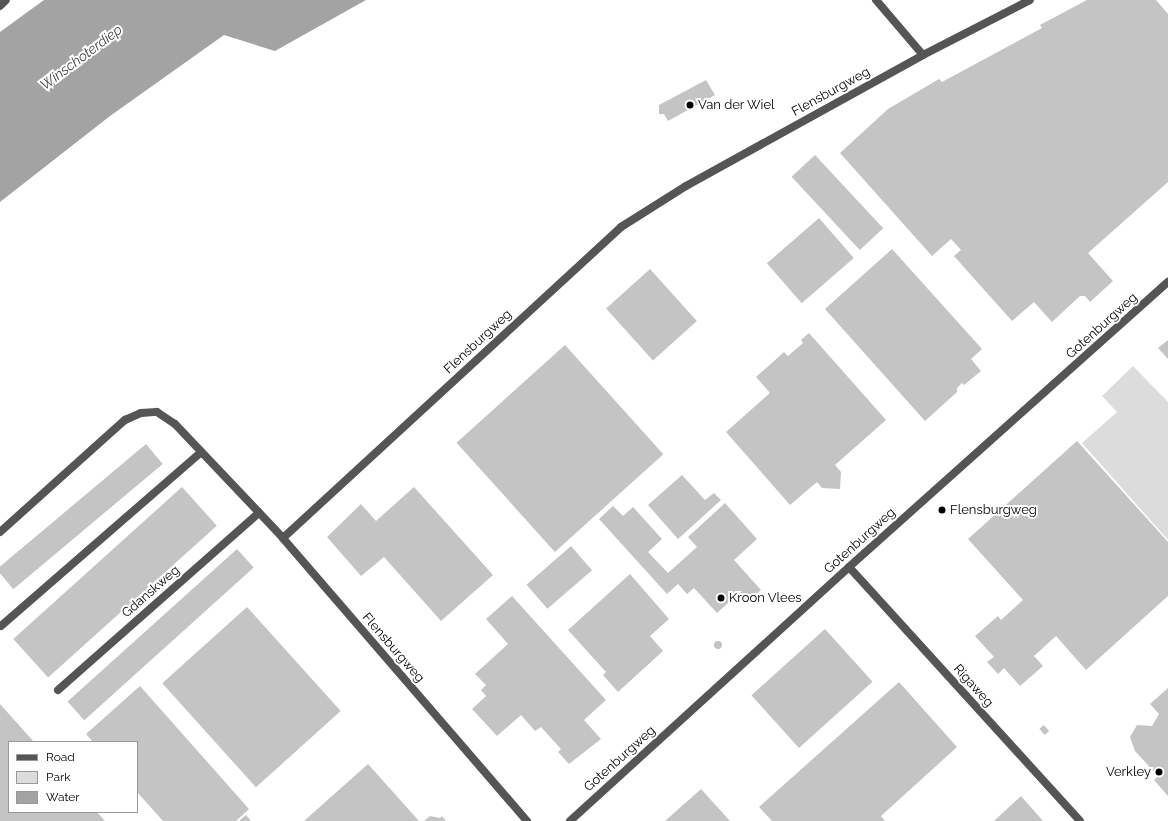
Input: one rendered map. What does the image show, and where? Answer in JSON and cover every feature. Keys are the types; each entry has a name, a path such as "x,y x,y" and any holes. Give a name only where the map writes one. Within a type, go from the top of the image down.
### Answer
{"street":[{"path":"0,6 6,0"},
{"path":"876,0 924,55"},
{"name":"Flensburgweg","path":"527,821 283,538 621,227 686,186 924,55 1030,0"},
{"name":"Gotenburgweg","path":"570,821 849,567 1168,282"},
{"path":"0,532 125,420 141,413 157,412 175,424 283,538"},
{"path":"1,626 201,452"},
{"name":"Gdanskweg","path":"58,690 259,513"},
{"name":"Rigaweg","path":"849,567 1080,821"}],"green space":[{"path":"1133,366 1168,402 1168,540 1082,443 1117,412 1102,396"}],"water":[{"name":"Winschoterdiep","path":"44,0 366,0 275,51 224,35 110,116 0,202 0,32"}],"building":[{"path":"1087,0 1156,0 1168,14 1168,182 1088,253 1113,281 1090,302 1085,296 1080,296 1052,322 1034,302 1012,321 954,256 961,250 951,239 932,256 840,153 888,109 939,79 942,82 1042,28 1040,25"},
{"path":"706,80 715,95 668,121 664,114 659,114 659,105"},
{"path":"815,155 883,228 860,250 792,177"},
{"path":"819,218 854,258 802,303 767,263"},
{"path":"892,249 982,349 971,359 981,371 964,385 962,383 957,388 957,392 925,421 825,309"},
{"path":"650,269 697,321 653,360 606,308"},
{"path":"809,333 886,420 835,465 841,472 840,489 822,488 817,482 790,505 726,432 770,393 756,377 784,352 788,356 803,343 801,340"},
{"path":"1168,340 1168,359 1158,348"},
{"path":"565,345 663,454 555,552 457,443"},
{"path":"1077,441 1168,542 1168,596 1086,670 1056,636 1034,656 1043,666 1020,686 1004,668 998,674 987,662 994,657 975,636 998,616 1001,620 1023,600 968,539"},
{"path":"146,444 163,464 13,589 0,573 0,567"},
{"path":"682,475 705,500 714,493 721,500 678,539 648,505"},
{"path":"182,487 217,526 48,678 13,639"},
{"path":"414,487 493,575 441,621 384,557 361,576 327,537 361,504 376,521"},
{"path":"725,503 757,539 734,560 761,590 747,602 739,593 717,613 694,588 687,594 678,584 667,594 599,519 613,506 623,516 633,507 662,539 648,552 668,573 697,547 688,537"},
{"path":"571,546 592,570 547,609 526,585"},
{"path":"237,549 254,568 84,720 68,702"},
{"path":"630,574 669,619 650,636 663,651 618,692 603,675 606,672 568,630"},
{"path":"512,596 606,700 584,720 601,739 569,764 558,752 561,749 541,727 535,731 521,715 497,736 472,709 486,696 481,690 486,685 475,674 508,644 486,619"},
{"path":"247,607 341,711 256,787 162,683"},
{"path":"825,629 873,682 799,748 751,695"},
{"path":"716,641 720,641 722,645 720,649 716,649 714,647 714,643"},
{"path":"899,682 957,747 881,816 885,821 772,821 759,807"},
{"path":"140,686 249,809 236,821 163,821 138,793 138,741 92,741 86,734"},
{"path":"1168,688 1168,796 1154,780 1158,776 1135,751 1130,737 1137,725 1152,726 1159,714 1150,704"},
{"path":"0,704 33,741 8,741 8,813 98,813 105,821 0,821"},
{"path":"1044,725 1049,731 1045,735 1039,729"},
{"path":"368,764 419,821 304,821"},
{"path":"701,789 730,821 665,821"},
{"path":"1021,796 1043,821 994,821"},
{"path":"246,815 251,821 239,821"},
{"path":"430,816 440,818 442,816 446,821 424,821"}],"place":[{"name":"Van der Wiel","path":"690,105"},
{"name":"Flensburgweg","path":"942,510"},
{"name":"Kroon Vlees","path":"721,598"},
{"name":"Verkley","path":"1159,772"}]}
